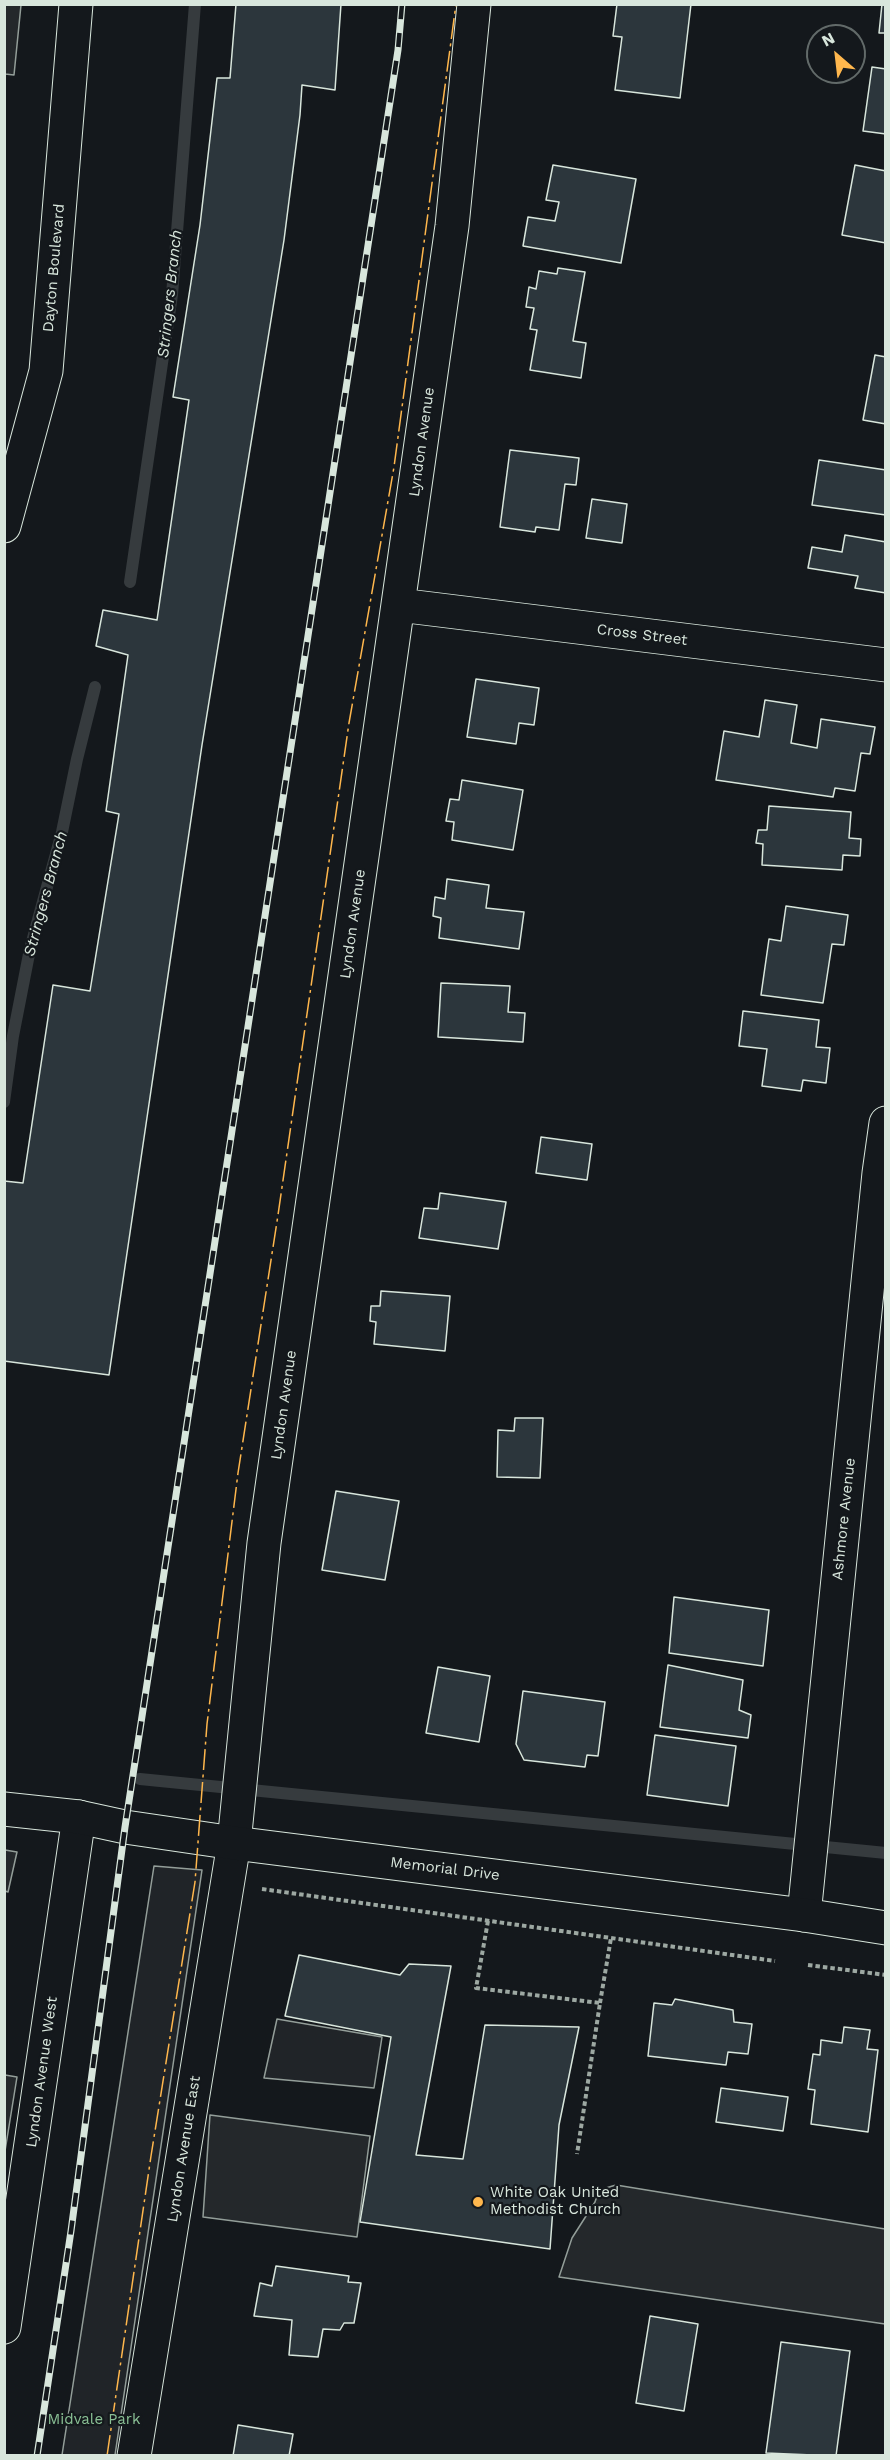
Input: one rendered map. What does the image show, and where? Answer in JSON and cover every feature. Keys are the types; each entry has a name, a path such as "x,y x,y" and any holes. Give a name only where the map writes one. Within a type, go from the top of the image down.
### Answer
{"street":[{"name":"Dayton Boulevard","path":"4,526 46,371 76,4"},
{"name":"Lyndon Avenue","path":"234,1843 264,1544 452,226 474,4"},
{"name":"Cross Street","path":"399,605 885,664"},
{"name":"Ashmore Avenue","path":"804,1915 882,1174 885,1123"},
{"name":"Memorial Drive","path":"4,1809 79,1817 125,1827 234,1843 804,1915 885,1928"},
{"name":"Lyndon Avenue West","path":"4,2327 79,1817"},
{"name":"Lyndon Avenue East","path":"134,2456 234,1843"}],"path":[{"path":"258,1888 775,1961"},
{"path":"488,1921 476,1988 600,2002"},
{"path":"577,2154 611,1938"},
{"path":"808,1965 885,1976"}],"green space":[{"name":"Midvale Park","path":"154,1866 202,1870 115,2455 62,2455"},
{"path":"277,2019 382,2037 374,2088 264,2078"}],"shaded area":[{"path":"4,5 21,5 14,75 5,74"},
{"path":"5,1850 17,1852 8,1892 5,1891"},
{"path":"4,2075 17,2077 5,2151"},
{"path":"210,2115 370,2136 357,2237 203,2217"},
{"path":"616,2185 885,2229 885,2324 559,2277 572,2238 595,2202 599,2190"}],"building":[{"path":"236,4 341,4 335,90 302,85 284,240 202,745 109,1375 4,1361 4,1181 23,1183 53,985 90,991 119,814 106,811 128,655 96,646 103,610 157,620 189,400 173,397 200,225 217,78 230,78"},
{"path":"617,4 691,4 680,98 615,90 622,37 613,36"},
{"path":"882,4 886,4 886,33 879,33"},
{"path":"872,67 886,69 886,134 863,131"},
{"path":"553,165 636,179 621,263 523,246 528,217 555,221 559,202 546,200"},
{"path":"855,165 886,171 886,243 842,235"},
{"path":"558,268 585,272 573,341 586,343 581,378 530,370 537,330 530,329 534,308 526,307 529,287 536,289 539,271 557,274"},
{"path":"875,355 886,357 886,424 863,420"},
{"path":"510,450 579,458 576,485 565,484 559,530 536,527 535,532 500,527"},
{"path":"819,460 886,470 886,515 812,505"},
{"path":"592,499 627,504 622,543 586,538"},
{"path":"845,535 886,542 886,593 855,588 858,576 808,568 812,547 842,552"},
{"path":"476,679 539,688 534,725 519,723 516,744 467,737"},
{"path":"765,700 797,705 791,743 817,748 821,719 875,727 870,754 861,753 855,791 835,788 833,797 716,780 724,731 759,737"},
{"path":"462,780 523,790 513,850 452,840 454,822 446,821 450,799 459,800"},
{"path":"769,806 851,812 849,838 861,839 860,856 843,855 842,870 762,865 763,844 756,843 758,830 767,830"},
{"path":"447,879 489,885 486,908 524,912 519,949 439,938 441,918 433,916 435,897 445,899"},
{"path":"786,906 848,915 844,945 832,944 823,1003 761,995 769,939 781,941"},
{"path":"441,983 510,986 508,1012 525,1013 523,1042 438,1037"},
{"path":"743,1011 819,1020 816,1047 830,1048 826,1083 803,1080 801,1091 762,1086 767,1049 739,1046"},
{"path":"541,1137 592,1144 587,1180 536,1173"},
{"path":"440,1193 506,1202 498,1249 419,1238 424,1208 438,1209"},
{"path":"381,1291 450,1296 445,1351 374,1344 376,1322 370,1321 371,1306 380,1306"},
{"path":"515,1418 543,1418 540,1478 497,1477 498,1430 514,1431"},
{"path":"336,1491 399,1501 385,1580 322,1570"},
{"path":"674,1597 769,1610 763,1666 669,1653"},
{"path":"668,1665 743,1680 739,1710 751,1715 748,1738 660,1727"},
{"path":"438,1667 490,1676 479,1742 426,1733"},
{"path":"523,1691 605,1702 598,1756 587,1755 585,1767 524,1760 516,1744"},
{"path":"655,1735 736,1746 728,1806 647,1795"},
{"name":"White Oak United Methodist Church","path":"299,1955 400,1975 409,1964 451,1966 416,2155 463,2159 485,2025 579,2027 559,2125 550,2249 360,2222 391,2037 285,2016"},
{"path":"675,1999 733,2010 734,2022 752,2024 748,2054 728,2052 726,2065 648,2056 654,2003 672,2005"},
{"path":"844,2027 870,2030 867,2049 878,2050 868,2132 811,2124 815,2090 808,2089 813,2054 820,2055 821,2040 842,2043"},
{"path":"721,2088 788,2097 783,2131 716,2122"},
{"path":"276,2266 349,2276 348,2282 361,2283 354,2323 344,2323 340,2330 323,2329 318,2357 289,2355 292,2320 254,2316 260,2283 272,2286"},
{"path":"650,2316 698,2324 684,2411 636,2403"},
{"path":"781,2342 850,2351 836,2456 766,2453"},
{"path":"238,2425 293,2434 289,2456 233,2456"}],"waterway":[{"name":"Stringers Branch","path":"130,582 172,295 195,4"},
{"name":"Stringers Branch","path":"4,1102 13,1036 30,949 62,832 95,687"},
{"path":"140,1779 886,1853"}],"railway":[{"path":"37,2456 71,2231 125,1827 398,50 402,4"}],"power":[{"path":"107,2456 151,2156 195,1882 207,1724 238,1473 349,723 394,467 456,4"}],"place":[{"name":"White Oak United Methodist Church","path":"478,2202"}]}
